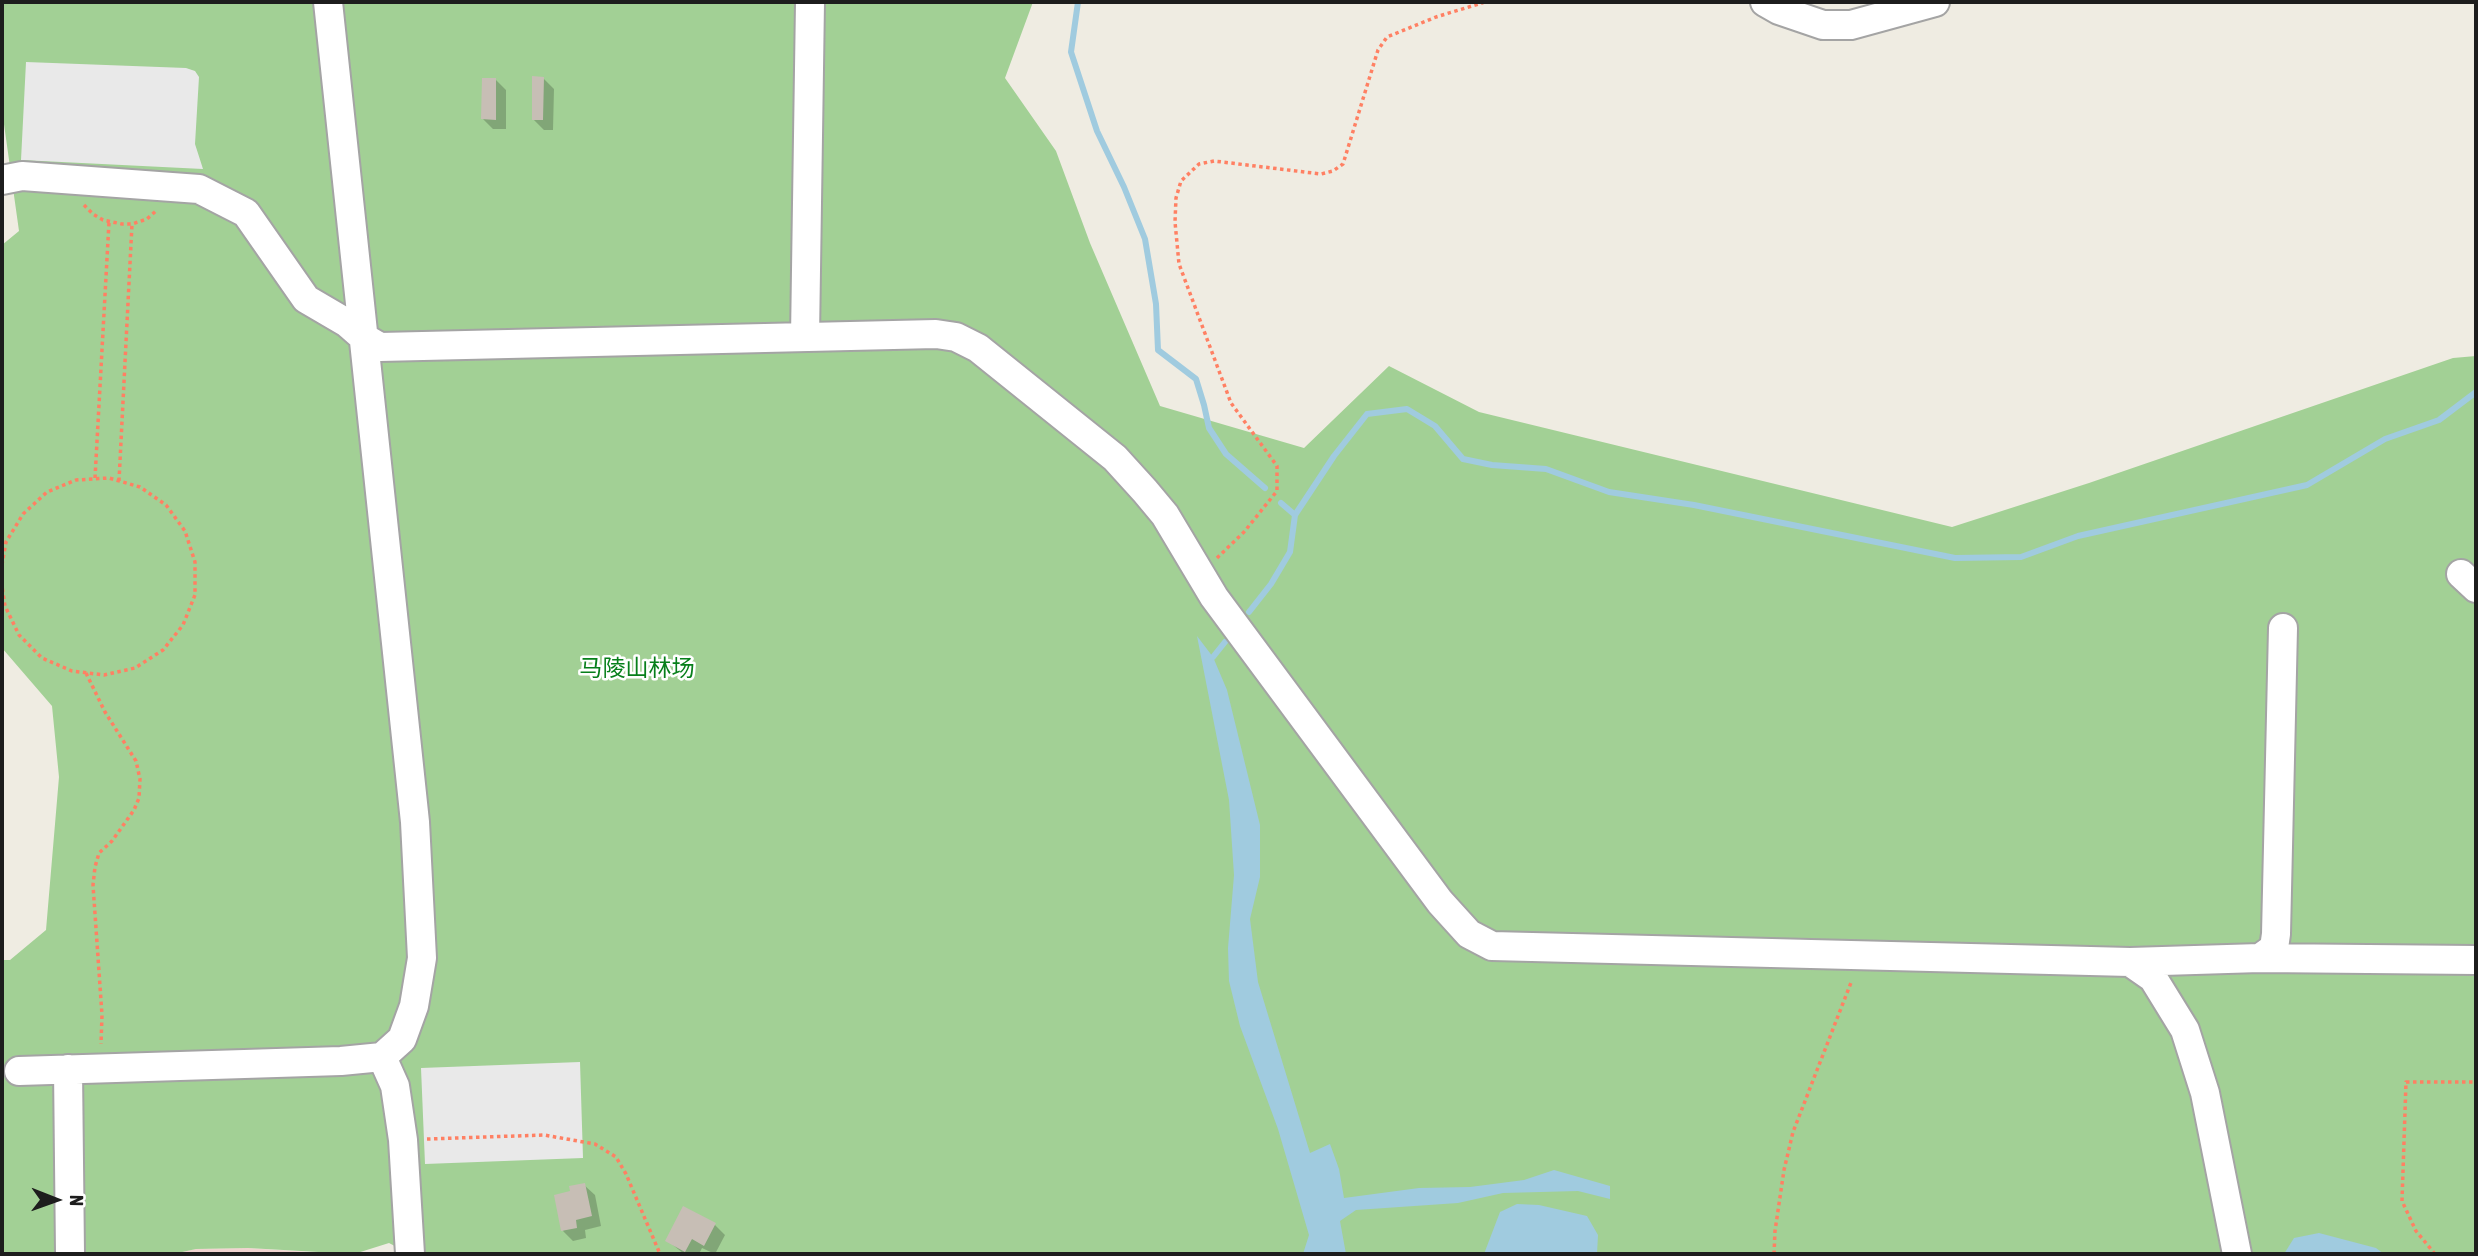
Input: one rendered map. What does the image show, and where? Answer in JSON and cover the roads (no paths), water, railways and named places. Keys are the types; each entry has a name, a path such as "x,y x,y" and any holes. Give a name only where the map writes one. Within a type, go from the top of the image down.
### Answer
{"street":[{"path":"19,1071 341,1061 382,1057 402,1039 414,1006 422,958 415,822 328,2"},
{"path":"805,337 810,2"},
{"path":"1765,2 1779,10 1823,25 1851,26 1935,2"},
{"path":"2,180 22,176 199,189 246,212 306,299 347,323 380,347 936,334 957,337 978,348 1115,458 1165,515 1214,597 1440,902 1469,934 1492,946 2130,962 2260,958 2476,960"},
{"path":"2260,958 2274,948 2276,934 2283,628"},
{"path":"2130,962 2153,978 2185,1030 2205,1093 2237,1254"},
{"path":"382,1057 395,1086 404,1140 410,1254"},
{"path":"70,1254 76,1069"}],"water":[{"path":"1197,636 1213,657 1227,690 1260,825 1260,877 1250,919 1258,982 1310,1153 1330,1144 1339,1169 1344,1198 1419,1188 1470,1187 1524,1180 1554,1170 1610,1186 1610,1199 1578,1191 1503,1193 1458,1203 1356,1210 1340,1221 1346,1254 1303,1254 1309,1235 1278,1129 1240,1026 1229,981 1228,948 1234,875 1229,800"},
{"path":"1517,1204 1539,1205 1587,1216 1598,1235 1597,1254 1484,1254 1500,1212"},
{"path":"2319,1233 2376,1248 2384,1254 2284,1254 2294,1238"}],"waterway":[{"path":"1078,2 1071,52 1097,131 1145,239 1156,304 1158,350 1196,379 1209,428 1226,454 1265,488"},
{"path":"1295,515 1334,456 1367,414 1407,409 1435,426 1463,459 1492,465 1546,469 1609,492 1694,505 1955,558 2021,557 2078,536 2307,485 2385,439 2439,420 2476,392"},
{"path":"1249,612 1271,584 1290,552 1295,515 1281,503"},
{"path":"1213,657 1225,642"}],"park label":[{"name":"马陵山林场","path":"637,669"}]}
